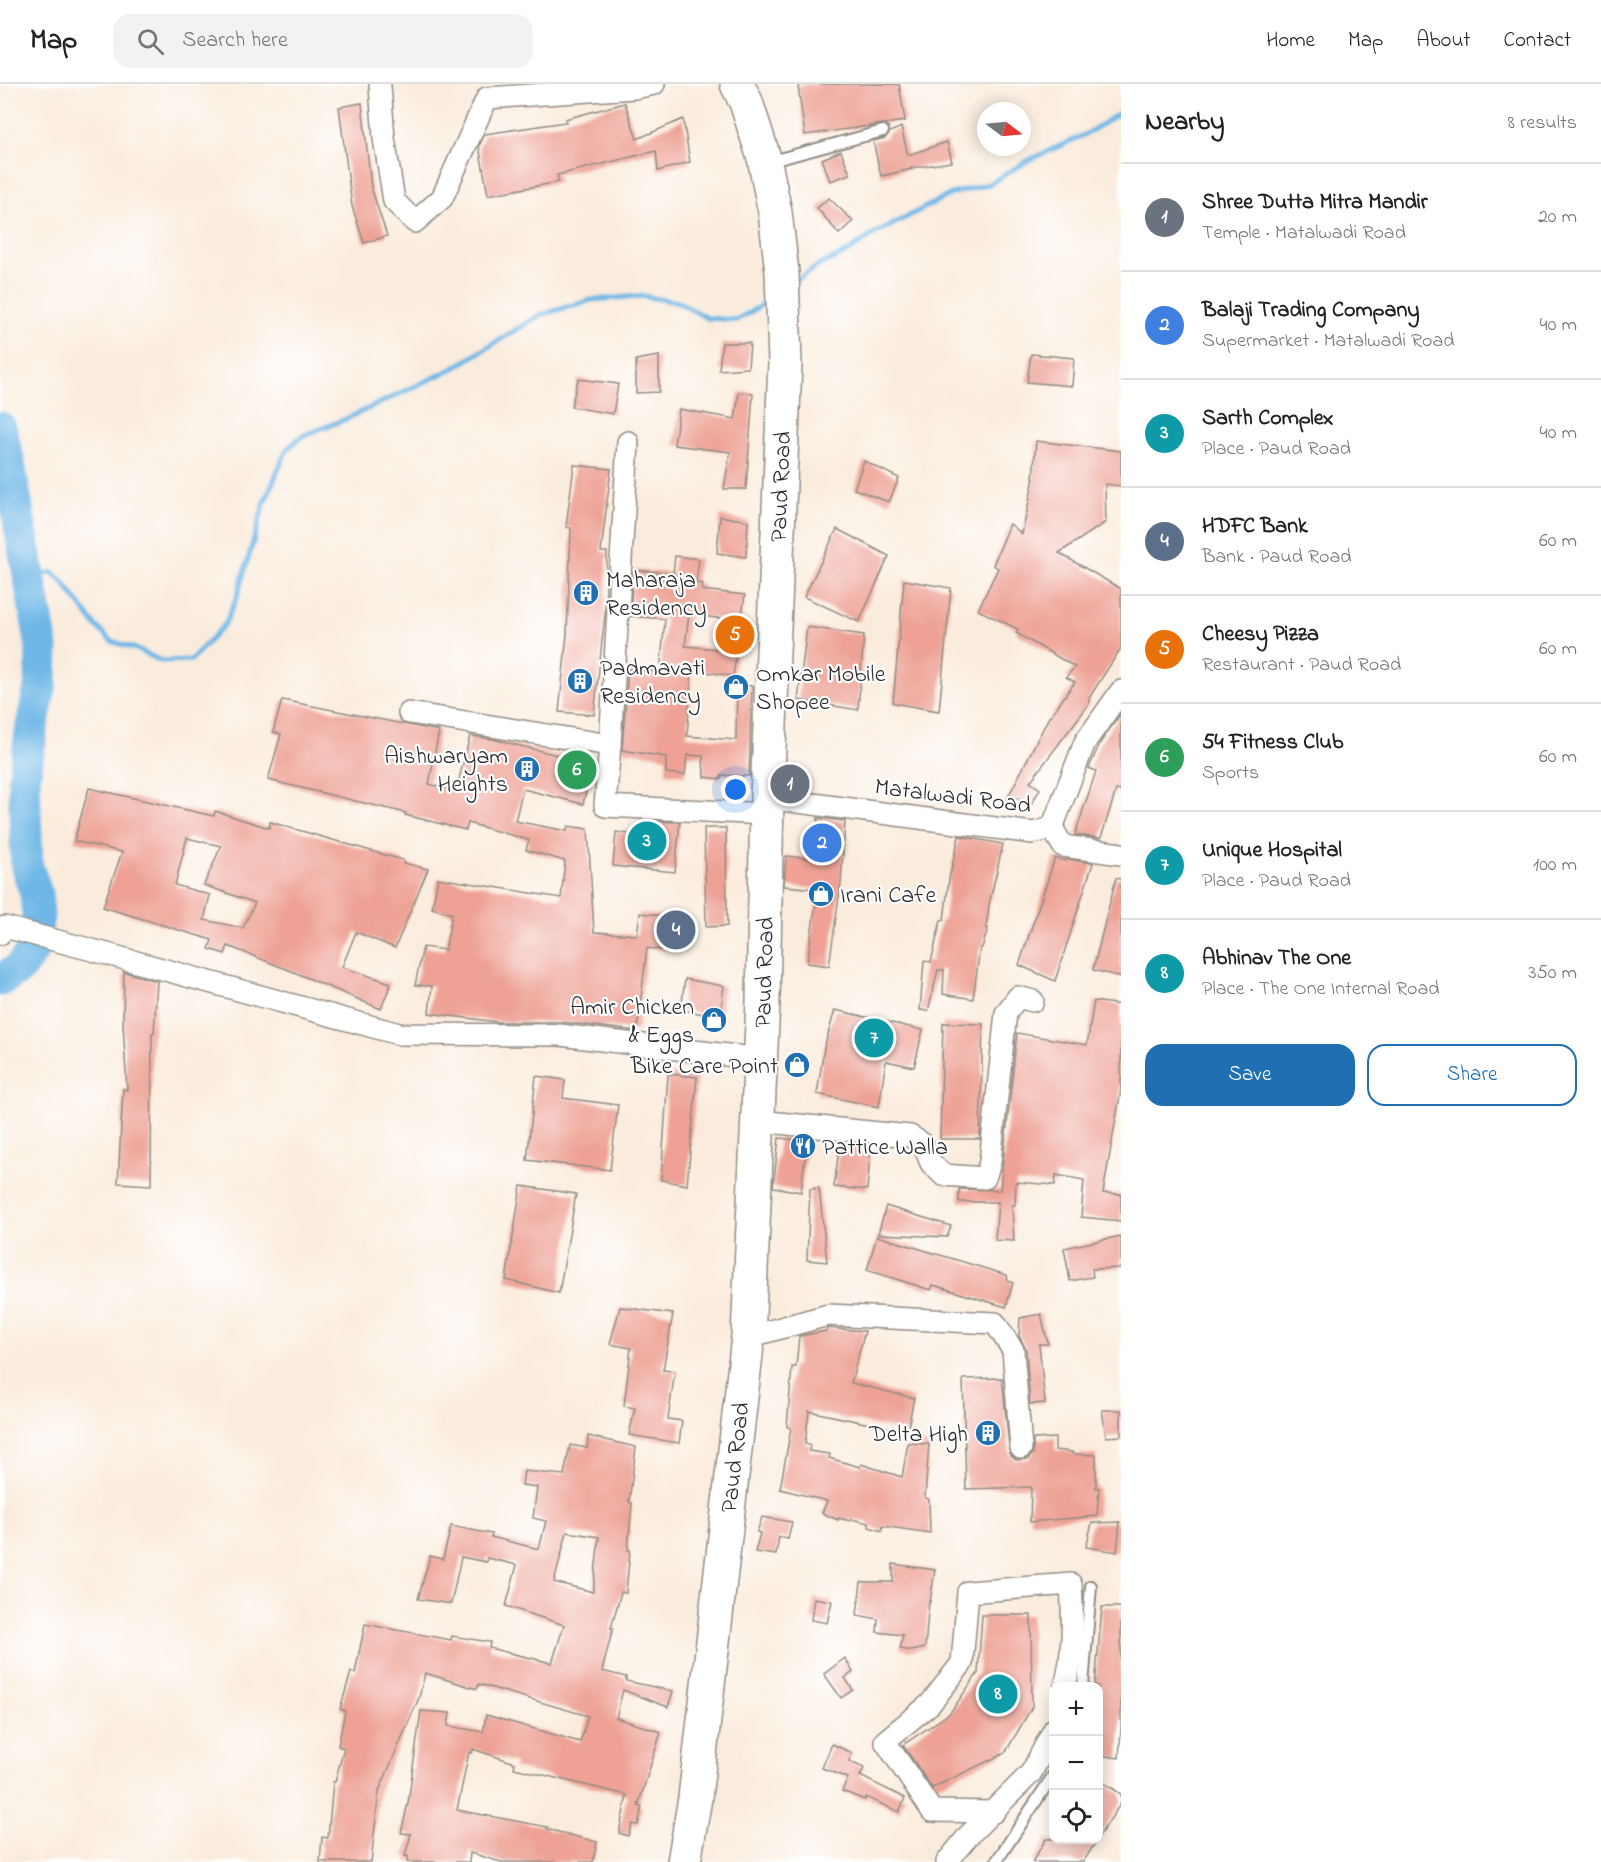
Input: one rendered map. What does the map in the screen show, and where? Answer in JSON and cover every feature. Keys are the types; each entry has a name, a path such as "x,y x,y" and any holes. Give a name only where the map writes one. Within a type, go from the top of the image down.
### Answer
{"main road":[{"name":"Paud Road","path":"684,1862 695,1798 748,1337 761,1059 766,806 785,363 782,272 775,212 765,163 746,102 737,84"}],"street":[{"path":"380,86 384,138 394,201 415,222 442,198 487,98 634,88 654,84"},
{"path":"409,713 610,745 628,442"},
{"name":"Matalwadi Road","path":"610,745 605,806 766,806 1033,833 1052,828 1084,742 1121,691"},
{"path":"1052,828 1064,846 1121,854"},
{"path":"2,931 57,941 399,1034 560,1035 761,1059"},
{"path":"758,1121 910,1136 922,1144 931,1163 943,1175 985,1178 990,1162 1006,1013 1018,997 1033,1001"},
{"path":"748,1337 828,1315 995,1323 1014,1350 1021,1448"},
{"path":"994,1812 932,1811 885,1741 930,1704 962,1663 968,1592 1071,1584 1069,1674 1066,1682"},
{"path":"947,1862 968,1836 1031,1773 1050,1736"}],"lane":[{"path":"765,163 883,131"},
{"path":"1083,1682 1091,1586"},
{"path":"996,1862 1049,1780"}],"building":[{"path":"808,84 899,84 905,121 805,135 798,86"},
{"path":"362,103 371,187 387,236 364,243 352,206 339,107"},
{"path":"625,103 637,139 683,119 690,162 658,171 656,151 557,175 559,182 488,195 479,146 485,134 566,122 565,119"},
{"path":"901,127 908,155 947,142 952,162 911,168 881,176 873,141 885,138 890,132"},
{"path":"841,151 850,174 830,181 822,159"},
{"path":"829,198 853,221 839,234 817,208"},
{"path":"722,343 750,343 748,368 719,370"},
{"path":"1031,354 1074,358 1072,386 1027,382"},
{"path":"659,356 659,392 636,393 636,360"},
{"path":"578,379 618,384 613,414 571,407"},
{"path":"739,392 753,393 746,489 724,489 730,452 674,445 679,409 735,419"},
{"path":"1036,441 1121,451 1121,486 1105,484 1106,522 1059,553 1121,589 1121,648 1089,698 1089,704 1030,782 1040,789 1032,803 1018,798 1013,805 1006,801 1048,719 1075,682 1066,677 1075,667 1016,633 1018,629 978,610 998,568 993,565 1010,524 1022,534 1034,478"},
{"path":"864,461 899,478 889,502 854,489"},
{"path":"574,465 611,469 601,552 607,552 605,614 594,715 559,712 567,634 571,528 566,527"},
{"path":"720,516 748,521 746,557 717,553"},
{"path":"837,529 889,556 859,622 804,597"},
{"path":"675,556 699,559 696,583 703,584 702,590 745,595 733,676 692,670 687,736 736,740 737,685 752,686 749,776 722,775 721,779 704,777 703,756 687,755 685,775 666,773 666,757 622,750 628,669 660,672 665,619 630,616 633,570 673,573","holes":["689,614 723,619 718,649 685,646"]},
{"path":"904,580 951,588 939,711 893,703"},
{"path":"807,627 864,635 858,710 798,700"},
{"path":"282,700 439,731 429,784 456,791 470,736 493,739 593,764 583,804 523,789 515,821 567,831 568,826 588,829 594,932 637,935 640,913 682,918 678,952 647,948 637,1031 561,1022 497,1022 429,1013 432,986 415,985 423,947 445,950 452,914 432,908 438,878 561,898 565,861 526,850 529,840 468,823 466,830 268,780 281,734 273,732"},
{"path":"1121,713 1121,791 1116,790 1101,838 1075,835 1096,771 1089,768 1100,743"},
{"path":"89,788 214,816 215,811 269,828 270,822 428,869 395,948 356,932 342,967 391,983 381,1009 228,946 225,954 209,949 212,940 103,907 122,852 74,841","holes":["187,838 221,846 204,885 255,903 243,928 204,920 210,895 175,885"]},
{"path":"818,818 845,821 841,883 829,966 807,963 818,889 784,886 786,856 816,859"},
{"path":"652,821 680,822 675,872 613,866 616,832 649,837"},
{"path":"704,828 726,828 727,926 706,927"},
{"path":"959,836 1003,844 989,905 986,928 988,928 982,948 980,948 973,999 943,994 944,970 938,970 928,1011 920,1010 924,961 931,962 941,920 944,920 949,879"},
{"path":"1055,858 1093,863 1055,981 1019,965"},
{"path":"1116,878 1121,879 1121,977 1093,970"},
{"path":"124,972 157,981 154,1033 152,1033 151,1185 118,1183 123,1089 127,1090 123,1024"},
{"path":"685,979 724,986 720,1017 681,1010"},
{"path":"1094,1001 1121,1005 1121,1090 1103,1193 1121,1194 1121,1221 1081,1217 1084,1180 1056,1175 1055,1185 1016,1182 1015,1205 1012,1205 1014,1241 995,1240 998,1202 959,1202 959,1189 1000,1190 1017,1033 1087,1045"},
{"path":"835,1010 923,1030 914,1067 886,1061 879,1107 817,1094 824,1048"},
{"path":"943,1023 983,1024 980,1139 940,1139"},
{"path":"668,1074 697,1077 687,1185 661,1180"},
{"path":"536,1076 565,1080 563,1098 618,1105 610,1170 527,1160"},
{"path":"779,1138 807,1141 801,1192 773,1187"},
{"path":"840,1142 871,1145 867,1190 834,1187"},
{"path":"521,1186 576,1194 559,1293 506,1280"},
{"path":"819,1188 827,1262 807,1260 810,1189"},
{"path":"886,1206 951,1226 947,1237 878,1234"},
{"path":"877,1236 1007,1275 1008,1281 1013,1283 1006,1307 933,1285 931,1290 867,1270"},
{"path":"1121,1236 1121,1268 1092,1269 1093,1277 1070,1281 1064,1248"},
{"path":"620,1307 673,1314 663,1370 675,1371 668,1419 682,1421 679,1443 629,1435 635,1408 624,1406 631,1348 610,1344"},
{"path":"1041,1314 1048,1344 1039,1344 1045,1403 1030,1404 1026,1349 1019,1336 1020,1318"},
{"path":"827,1328 865,1331 851,1383 914,1398 907,1432 809,1411 805,1444 810,1445 809,1451 830,1454 829,1458 860,1467 861,1464 902,1477 908,1443 929,1444 925,1498 929,1499 930,1533 883,1526 882,1531 869,1527 869,1523 851,1519 850,1521 838,1518 838,1520 822,1513 827,1501 780,1489 791,1428 787,1427 792,1367 796,1367 799,1336 826,1331"},
{"path":"1002,1378 1010,1455 1016,1460 1028,1459 1033,1453 1033,1439 1055,1438 1055,1450 1072,1452 1072,1454 1096,1455 1096,1488 1099,1488 1097,1516 1030,1522 1031,1487 966,1489 963,1379"},
{"path":"1102,1410 1121,1410 1121,1436 1106,1437"},
{"path":"588,1436 636,1447 629,1502 632,1503 626,1593 621,1592 602,1671 626,1677 626,1681 673,1691 668,1707 623,1690 616,1718 661,1732 638,1806 642,1807 638,1825 632,1824 628,1836 619,1833 627,1795 514,1768 515,1763 473,1749 472,1753 469,1752 457,1810 548,1827 547,1829 597,1842 593,1862 501,1862 470,1853 469,1862 407,1862 408,1856 405,1856 411,1834 401,1833 408,1803 421,1711 450,1713 448,1726 483,1732 486,1715 580,1742 588,1716 479,1684 477,1689 425,1673 419,1698 379,1791 371,1862 320,1862 322,1837 328,1838 333,1782 335,1782 344,1748 338,1746 345,1711 340,1709 351,1672 355,1673 365,1624 451,1640 452,1636 490,1642 489,1648 552,1663 564,1625 506,1606 517,1565 487,1558 486,1562 461,1557 451,1604 418,1599 430,1556 443,1559 451,1526 492,1534 491,1537 539,1549 546,1521 533,1518 537,1487 522,1485 524,1471 564,1475 570,1445 587,1448","holes":["567,1532 599,1537 593,1592 554,1582"]},
{"path":"762,1517 792,1522 788,1539 779,1537 776,1555 755,1552 760,1533 757,1532"},
{"path":"1120,1522 1117,1552 1086,1547 1092,1523"},
{"path":"893,1564 935,1570 929,1601 925,1648 912,1651 900,1649 903,1635 877,1632 878,1619 857,1615 861,1582 893,1582"},
{"path":"814,1598 832,1601 827,1623 811,1620"},
{"path":"1102,1607 1121,1607 1119,1758 1103,1756 1103,1682 1095,1682"},
{"path":"982,1615 1031,1615 1032,1707 1005,1753 932,1788 903,1745 950,1713 978,1673"},
{"path":"845,1658 853,1672 845,1678 853,1690 841,1698 824,1674"},
{"path":"832,1744 852,1753 849,1761 864,1768 860,1776 905,1798 899,1812 866,1797 865,1800 842,1791 848,1778 822,1768"},
{"path":"1103,1782 1121,1794 1121,1803 1103,1830"},
{"path":"1046,1839 1049,1839 1049,1844 1095,1844 1083,1862 1032,1862"}],"waterway":[{"path":"794,282 819,265 846,253 872,235 951,194 989,184 1029,160 1088,133 1121,112"},
{"path":"29,580 52,572 111,641 136,649 161,661 191,660 225,624 237,597 265,501 287,449 302,436 346,419 454,368 540,315 591,300 642,296 678,302 707,318 736,320 772,298"},
{"path":"0,428 8,459 42,647 41,683 24,780 27,867 36,893 38,915 33,950 19,969 0,980"}],"place":[{"name":"Maharaja Residency","path":"586,593"},
{"name":"Cheesy Pizza","path":"735,635"},
{"name":"Padmavati Residency","path":"580,681"},
{"name":"Omkar Mobile Shopee","path":"736,687"},
{"name":"Aishwaryam Heights","path":"527,769"},
{"name":"54 Fitness Club","path":"577,770"},
{"name":"Shree Dutta Mitra Mandir","path":"790,784"},
{"name":"Sarth Complex","path":"647,841"},
{"name":"Balaji Trading Company","path":"822,843"},
{"name":"Irani Cafe","path":"821,894"},
{"name":"HDFC Bank","path":"676,930"},
{"name":"Amir Chicken & Eggs","path":"714,1020"},
{"name":"Unique Hospital","path":"874,1038"},
{"name":"Bike Care Point","path":"797,1065"},
{"name":"Pattice Walla","path":"803,1146"},
{"name":"Delta High","path":"988,1433"},
{"name":"Abhinav The One","path":"998,1694"}]}
